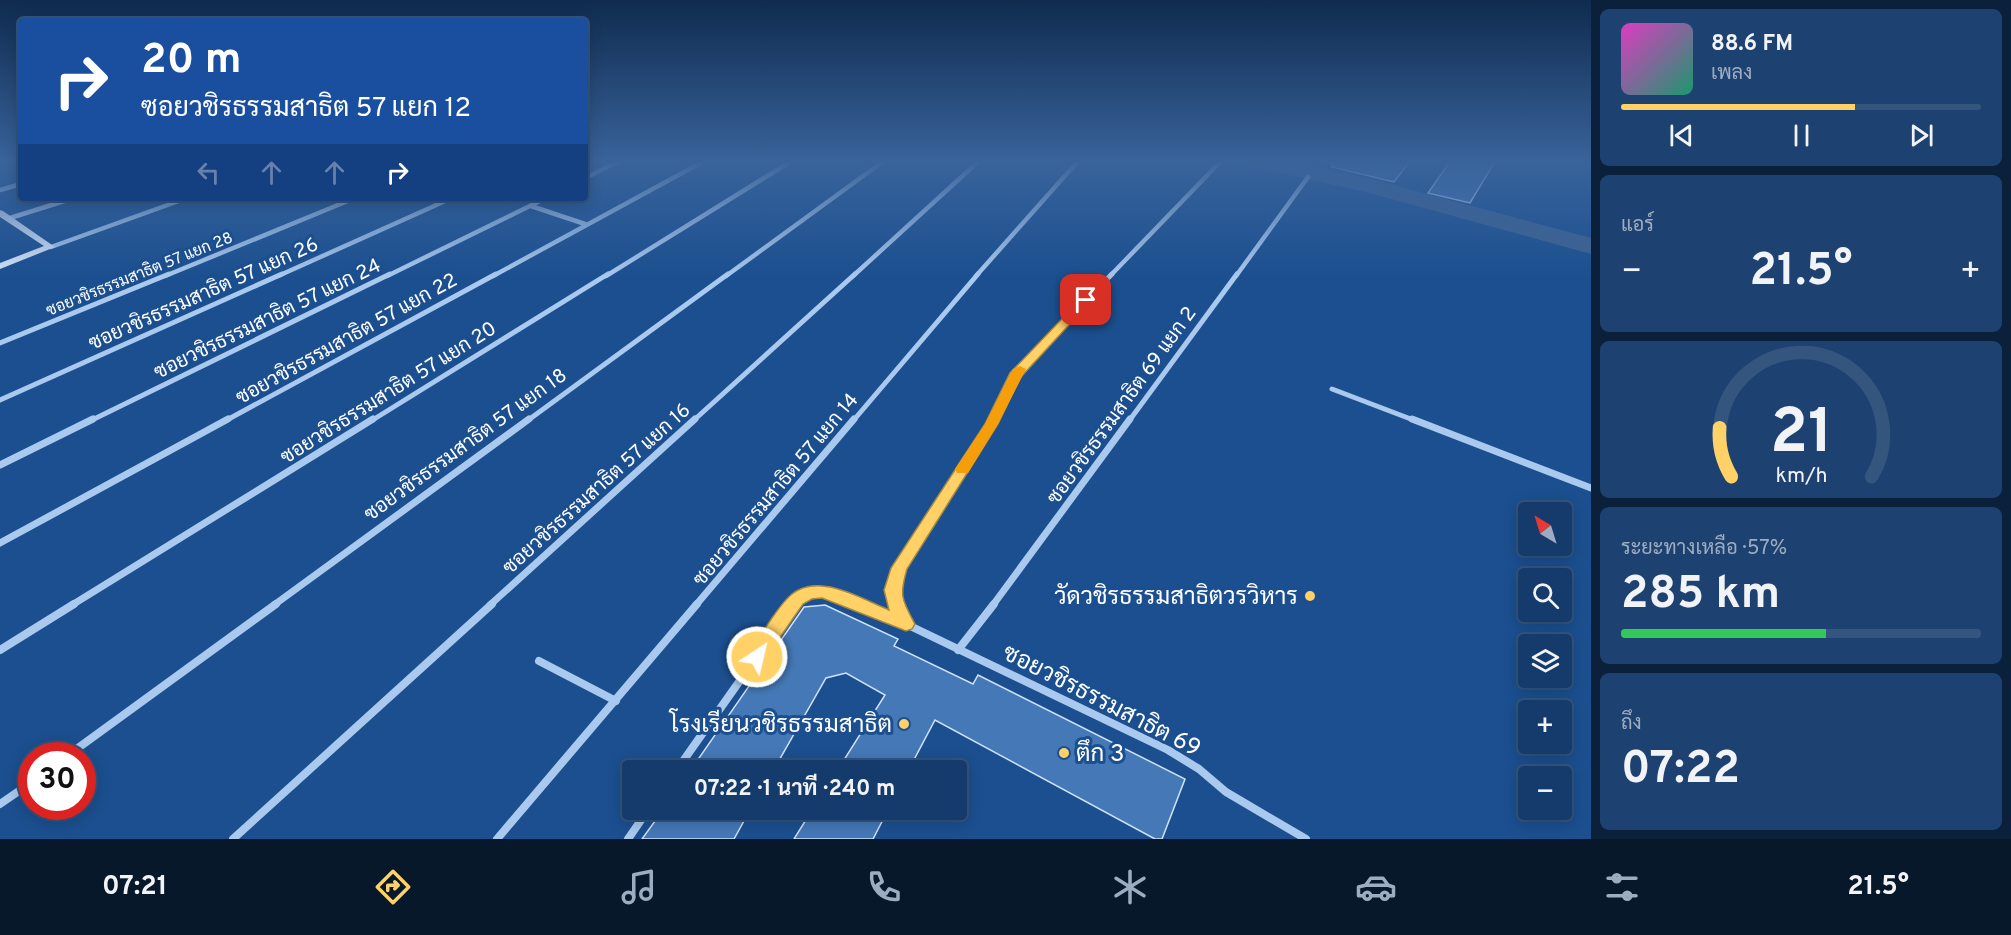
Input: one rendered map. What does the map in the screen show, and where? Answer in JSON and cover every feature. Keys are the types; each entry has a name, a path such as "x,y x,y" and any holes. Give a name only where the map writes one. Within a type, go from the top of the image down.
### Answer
{"street":[{"name":"ซอยวชิรธรรมสาธิต 57 แยก 22","path":"0,543 632,199"},
{"name":"ซอยวชิรธรรมสาธิต 57 แยก 20","path":"0,650 730,199"},
{"name":"ซอยวชิรธรรมสาธิต 57 แยก 18","path":"86,742 831,199"},
{"name":"ซอยวชิรธรรมสาธิต 57 แยก 16","path":"233,839 937,199"},
{"name":"ซอยวชิรธรรมสาธิต 57 แยก 14","path":"497,839 1043,199"},
{"path":"906,624 894,603 892,590 899,568 992,424 1015,376 1184,199"},
{"name":"ซอยวชิรธรรมสาธิต 69 แยก 2","path":"958,650 1292,199"},
{"path":"10,218 64,201"},
{"path":"0,266 179,201"},
{"name":"ซอยวชิรธรรมสาธิต 57 แยก 28","path":"0,343 348,201"},
{"name":"ซอยวชิรธรรมสาธิต 57 แยก 26","path":"0,400 445,201"},
{"name":"ซอยวชิรธรรมสาธิต 57 แยก 24","path":"0,465 540,201"},
{"path":"531,206 585,224"},
{"path":"0,213 51,248"},
{"path":"1332,389 1591,488"},
{"name":"ซอยวชิรธรรมสาธิต 69","path":"684,760 797,600 809,592 824,592 906,624 1168,750 1199,769 1226,792 1306,839"},
{"path":"539,660 616,701"},
{"path":"0,804 18,792"},
{"path":"628,839 641,820"}],"building":[{"path":"1454,199 1472,199 1470,203"},
{"path":"825,605 898,639 894,646 973,684 978,675 1185,779 1162,839 1155,839 935,720 914,760 844,760 885,695 846,673 826,678 779,760 698,760 804,607"},
{"path":"656,820 744,820 734,839 642,839"},
{"path":"806,820 883,820 873,839 794,839"}],"waterway":[{"path":"1419,199 1591,246"}],"slow traffic":[{"path":"963,469 992,424 1020,369"}],"place":[{"name":"วัดวชิรธรรมสาธิตวรวิหาร","path":"1310,596"},
{"name":"โรงเรียนวชิรธรรมสาธิต","path":"904,724"},
{"name":"ตึก 3","path":"1064,753"}],"route":[{"path":"757,657 797,600 809,592 824,592 906,624 894,603 892,590 899,568 992,424 1015,376 1086,300"}]}
